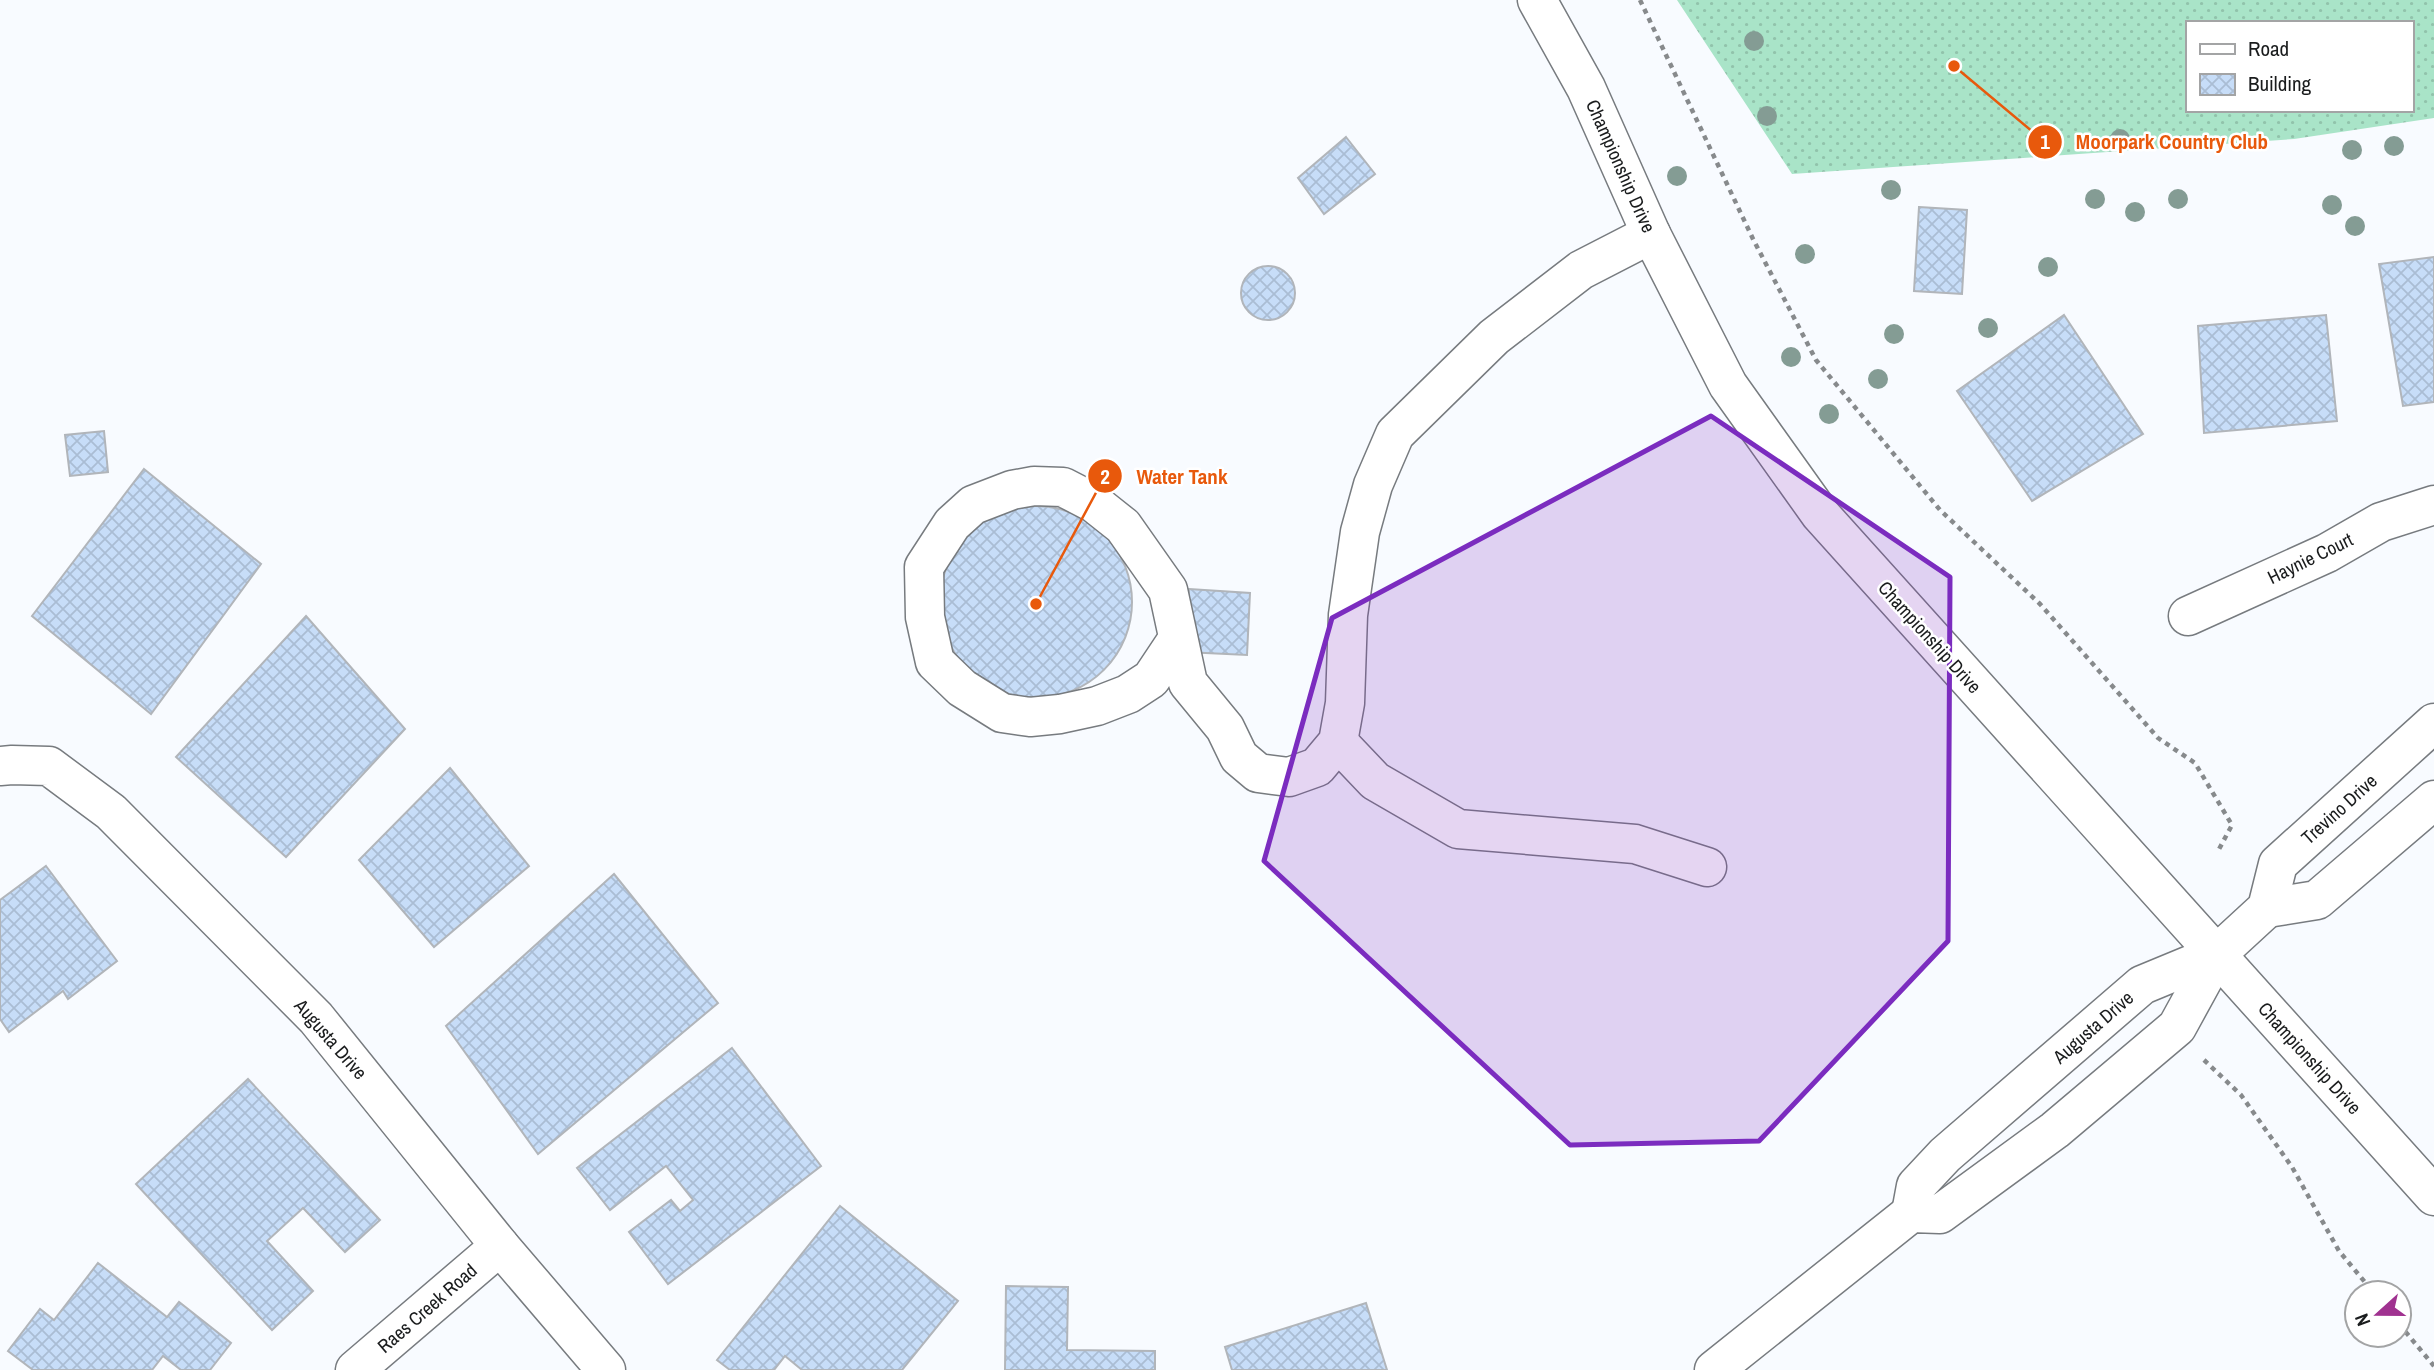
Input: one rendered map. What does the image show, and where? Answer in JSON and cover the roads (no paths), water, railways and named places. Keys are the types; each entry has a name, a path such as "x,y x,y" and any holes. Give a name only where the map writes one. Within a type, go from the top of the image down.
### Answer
{"street":[{"name":"Championship Drive","path":"1537,0 1586,88 1651,234 1728,384 1819,514 2434,1196"},
{"path":"1177,640 1151,679 1128,694 1097,706 1060,714 1030,717 1002,713 962,688 936,662 925,617 924,567 952,524 973,505 1012,490 1034,486 1063,486 1094,503 1123,526 1168,590 1188,683 1225,728 1239,757 1258,773 1289,777 1317,767 1338,742 1345,703 1348,615 1360,532 1373,485 1395,434 1494,337 1580,270 1651,234"},
{"name":"Haynie Court","path":"2188,616 2327,553 2381,522 2434,505"},
{"name":"Trevino Drive","path":"2267,908 2278,864 2434,723"},
{"path":"1338,742 1374,781 1458,829 1635,844 1707,867"},
{"name":"Augusta Drive","path":"6,766 49,766 111,812 316,1018 500,1246 607,1370"},
{"path":"1714,1370 1911,1213 1940,1214 2055,1130 2177,1027 2217,954 2267,908 2316,900 2434,800"},
{"name":"Augusta Drive","path":"1911,1213 1916,1186 1945,1155 2142,985 2217,954"},
{"name":"Raes Creek Road","path":"355,1370 500,1246"}],"place":[{"name":"Moorpark Country Club","path":"1954,66"},
{"name":"Water Tank","path":"1036,604"}]}
